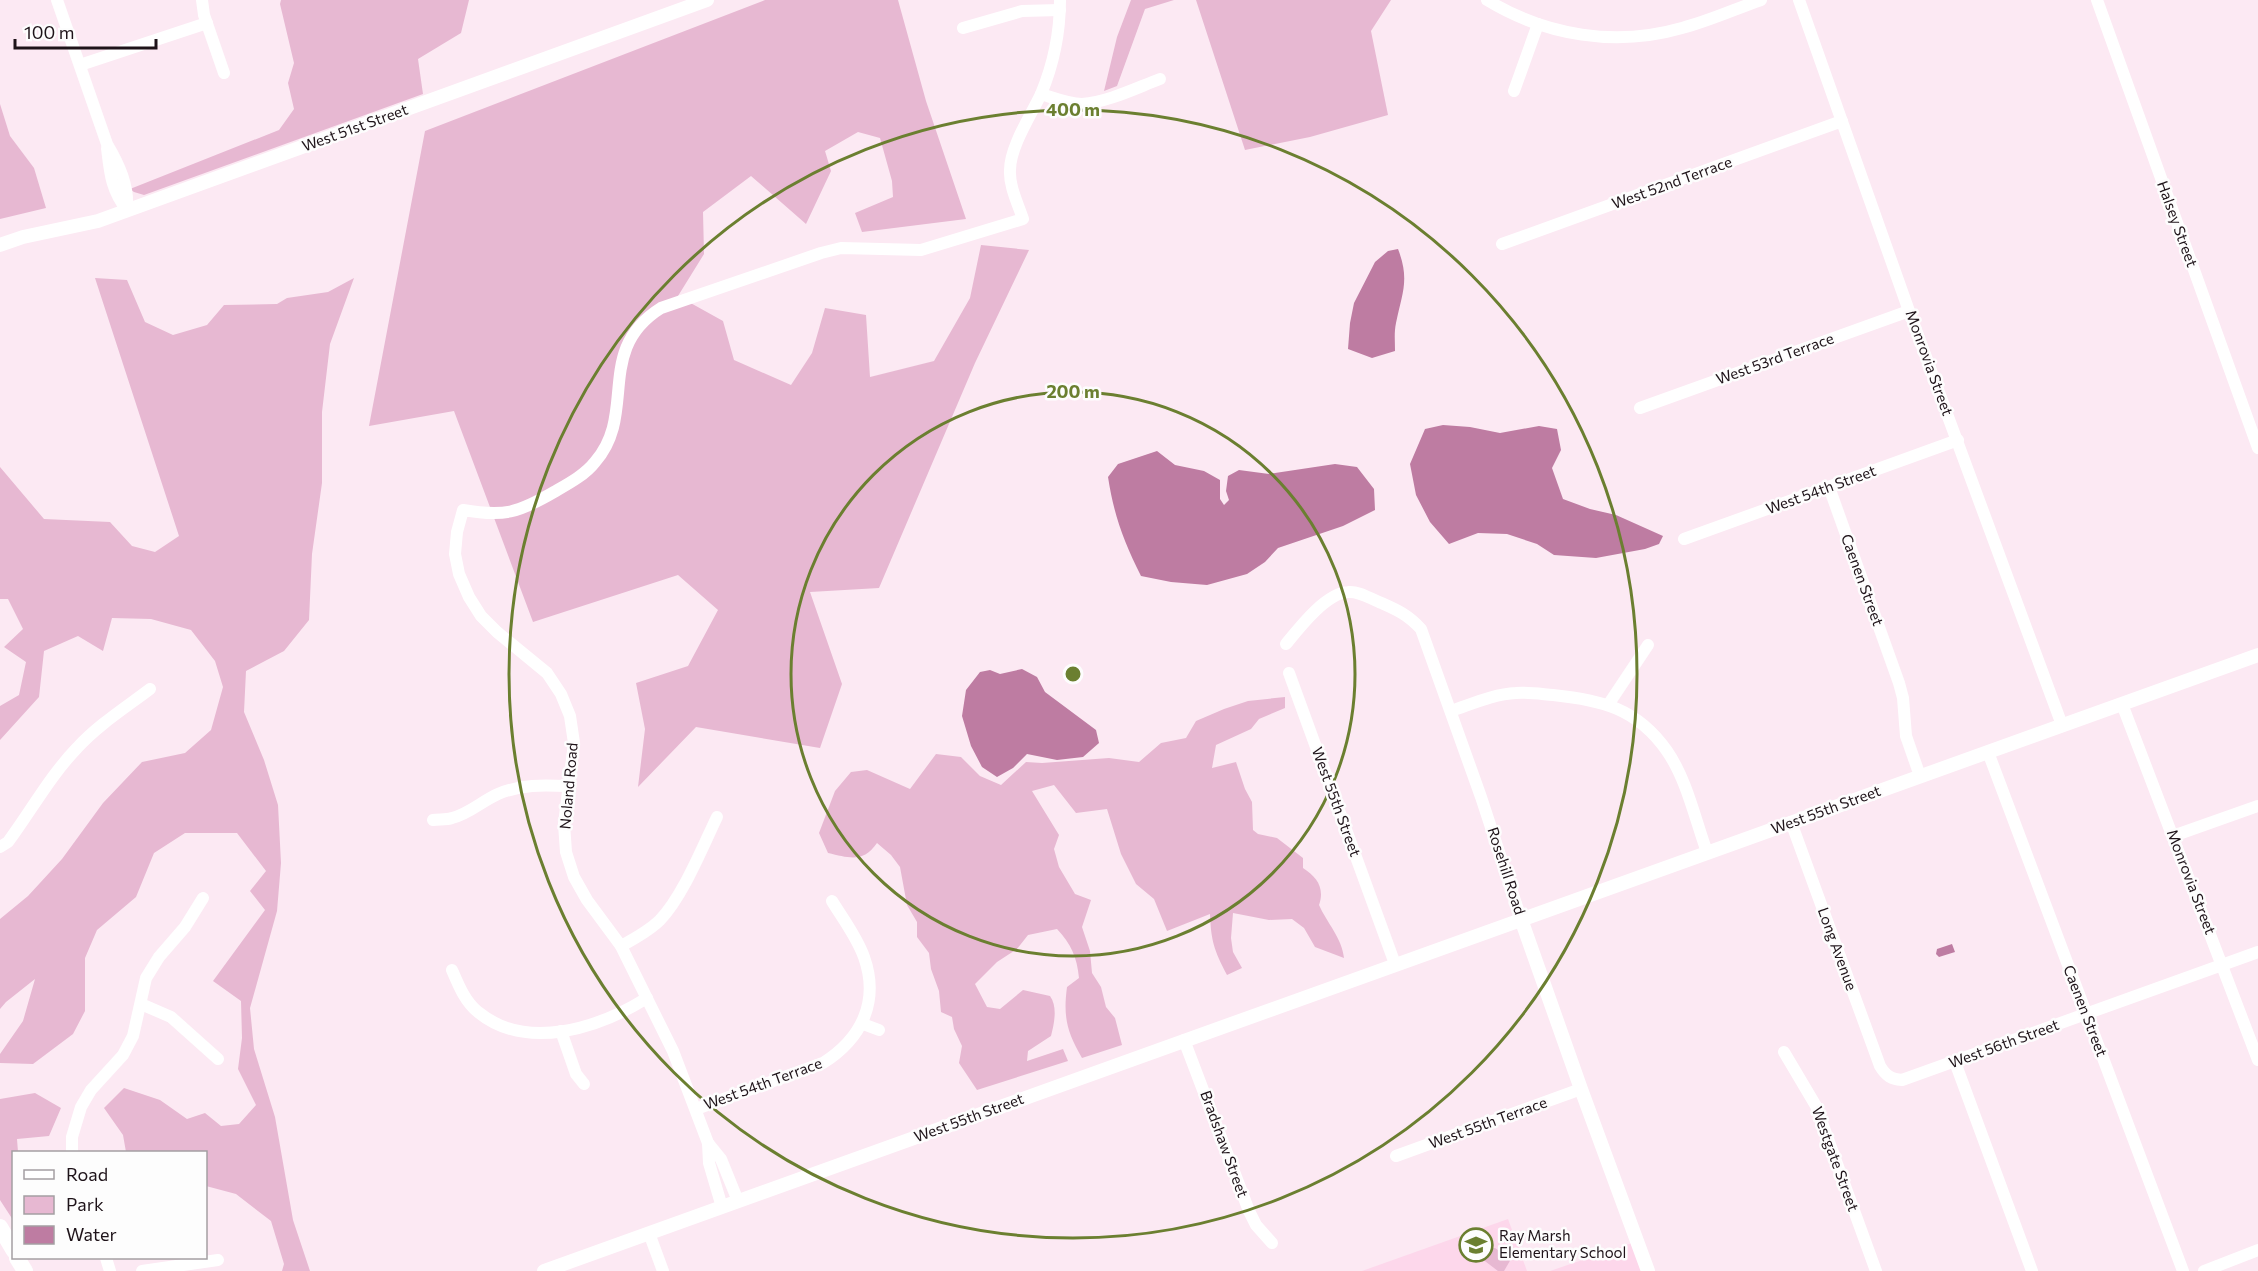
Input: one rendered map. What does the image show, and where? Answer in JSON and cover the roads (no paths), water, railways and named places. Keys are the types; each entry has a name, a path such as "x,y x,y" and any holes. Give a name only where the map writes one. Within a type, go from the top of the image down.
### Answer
{"main road":[{"path":"0,1227 12,1248"}],"street":[{"path":"57,0 107,144 110,176 117,198 127,210"},
{"path":"202,0 207,23 224,73"},
{"name":"West 51st Street","path":"0,245 23,237 88,224 707,0"},
{"path":"1487,0 1538,24 1570,34 1590,37 1647,36 1685,28 1761,0"},
{"name":"Monrovia Street","path":"1799,0 2062,725"},
{"name":"Halsey Street","path":"2097,0 2258,448"},
{"path":"963,28 1022,11 1060,5 1054,56 1041,94 1070,103 1082,104 1160,79"},
{"path":"80,65 207,23"},
{"path":"1514,91 1538,24"},
{"name":"Noland Road","path":"723,1207 709,1163 708,1143 673,1051 621,946 587,900 574,877 566,852 564,824 574,743 570,716 561,694 547,673 481,616 469,597 459,574 454,554 463,510 500,514 520,510 560,488 595,463 613,432 621,365 630,337 640,323 662,308 841,248 921,250 1023,219 1011,182 1010,170 1014,151 1041,94"},
{"name":"West 52nd Terrace","path":"1502,244 1842,121"},
{"name":"West 53rd Terrace","path":"1640,408 1910,311"},
{"name":"West 54th Street","path":"1684,539 1958,440"},
{"name":"Caenen Street","path":"1829,487 1899,683 1903,698 1906,736 1920,776"},
{"name":"Rosehill Road","path":"1286,644 1321,606 1338,594 1348,592 1358,593 1407,614 1421,628 1581,1089 1648,1271"},
{"path":"1608,705 1648,645"},
{"name":"West 55th Street","path":"544,1271 2258,655"},
{"name":"West 55th Street","path":"1289,673 1395,964"},
{"path":"0,847 8,842 46,785 76,748 100,726 150,689"},
{"path":"1451,711 1491,697 1525,692 1594,700 1622,710 1643,724 1668,753 1679,773 1707,852"},
{"name":"Monrovia Street","path":"2122,704 2258,1060"},
{"name":"Caenen Street","path":"1988,752 2183,1271"},
{"path":"434,820 453,818 496,795 516,788 537,784 568,786"},
{"path":"2174,836 2258,806"},
{"path":"621,946 660,920 675,900 717,817"},
{"name":"Long Avenue","path":"1791,822 1880,1066 1885,1074"},
{"path":"72,1151 72,1137 81,1107 91,1090 123,1055 133,1036 146,978 159,957 185,927 203,897"},
{"path":"832,901 864,958 868,994 867,1012 863,1024 879,1030"},
{"name":"West 56th Street","path":"1885,1074 1893,1079 1902,1080 2258,952"},
{"path":"452,970 462,992 477,1011 498,1025 519,1032 536,1034 561,1031 601,1021 627,1011 647,998"},
{"path":"141,1004 171,1017 218,1059"},
{"name":"West 54th Terrace","path":"696,1109 823,1063 842,1049 863,1024"},
{"path":"561,1031 576,1074 584,1084"},
{"name":"Bradshaw Street","path":"1184,1040 1249,1211 1256,1225 1272,1243"},
{"name":"Westgate Street","path":"1784,1053 1816,1106 1876,1271"},
{"path":"1955,1062 2032,1271"},
{"name":"West 55th Terrace","path":"1396,1156 1581,1089"},
{"name":"Noland Road","path":"708,1143 721,1159 738,1201"},
{"path":"649,1233 663,1271"},
{"path":"2204,1271 2258,1250"},
{"path":"142,1271 218,1260"}],"water":[{"path":"1398,249 1404,269 1404,278 1395,326 1395,351 1372,358 1348,349 1354,303 1375,262 1388,251"},
{"path":"1443,425 1500,433 1539,426 1557,429 1561,450 1552,468 1563,499 1616,515 1663,536 1659,544 1645,549 1596,558 1554,555 1537,544 1507,534 1478,533 1449,544 1430,522 1416,495 1410,464 1425,429"},
{"path":"1157,451 1175,465 1204,471 1220,480 1220,499 1224,505 1229,500 1226,491 1228,476 1239,470 1269,474 1335,464 1357,467 1374,489 1375,510 1343,526 1278,548 1265,562 1247,574 1207,585 1171,582 1141,576 1120,528 1108,477 1118,464"},
{"path":"1022,669 1037,677 1045,692 1096,730 1099,743 1083,757 1057,760 1027,754 1013,768 997,777 982,767 971,746 962,716 966,690 980,672 990,670 1000,674"},
{"path":"1952,944 1955,952 1939,957 1936,954 1937,949"}],"place":[{"name":"Ray Marsh Elementary School","path":"1476,1245"}]}
